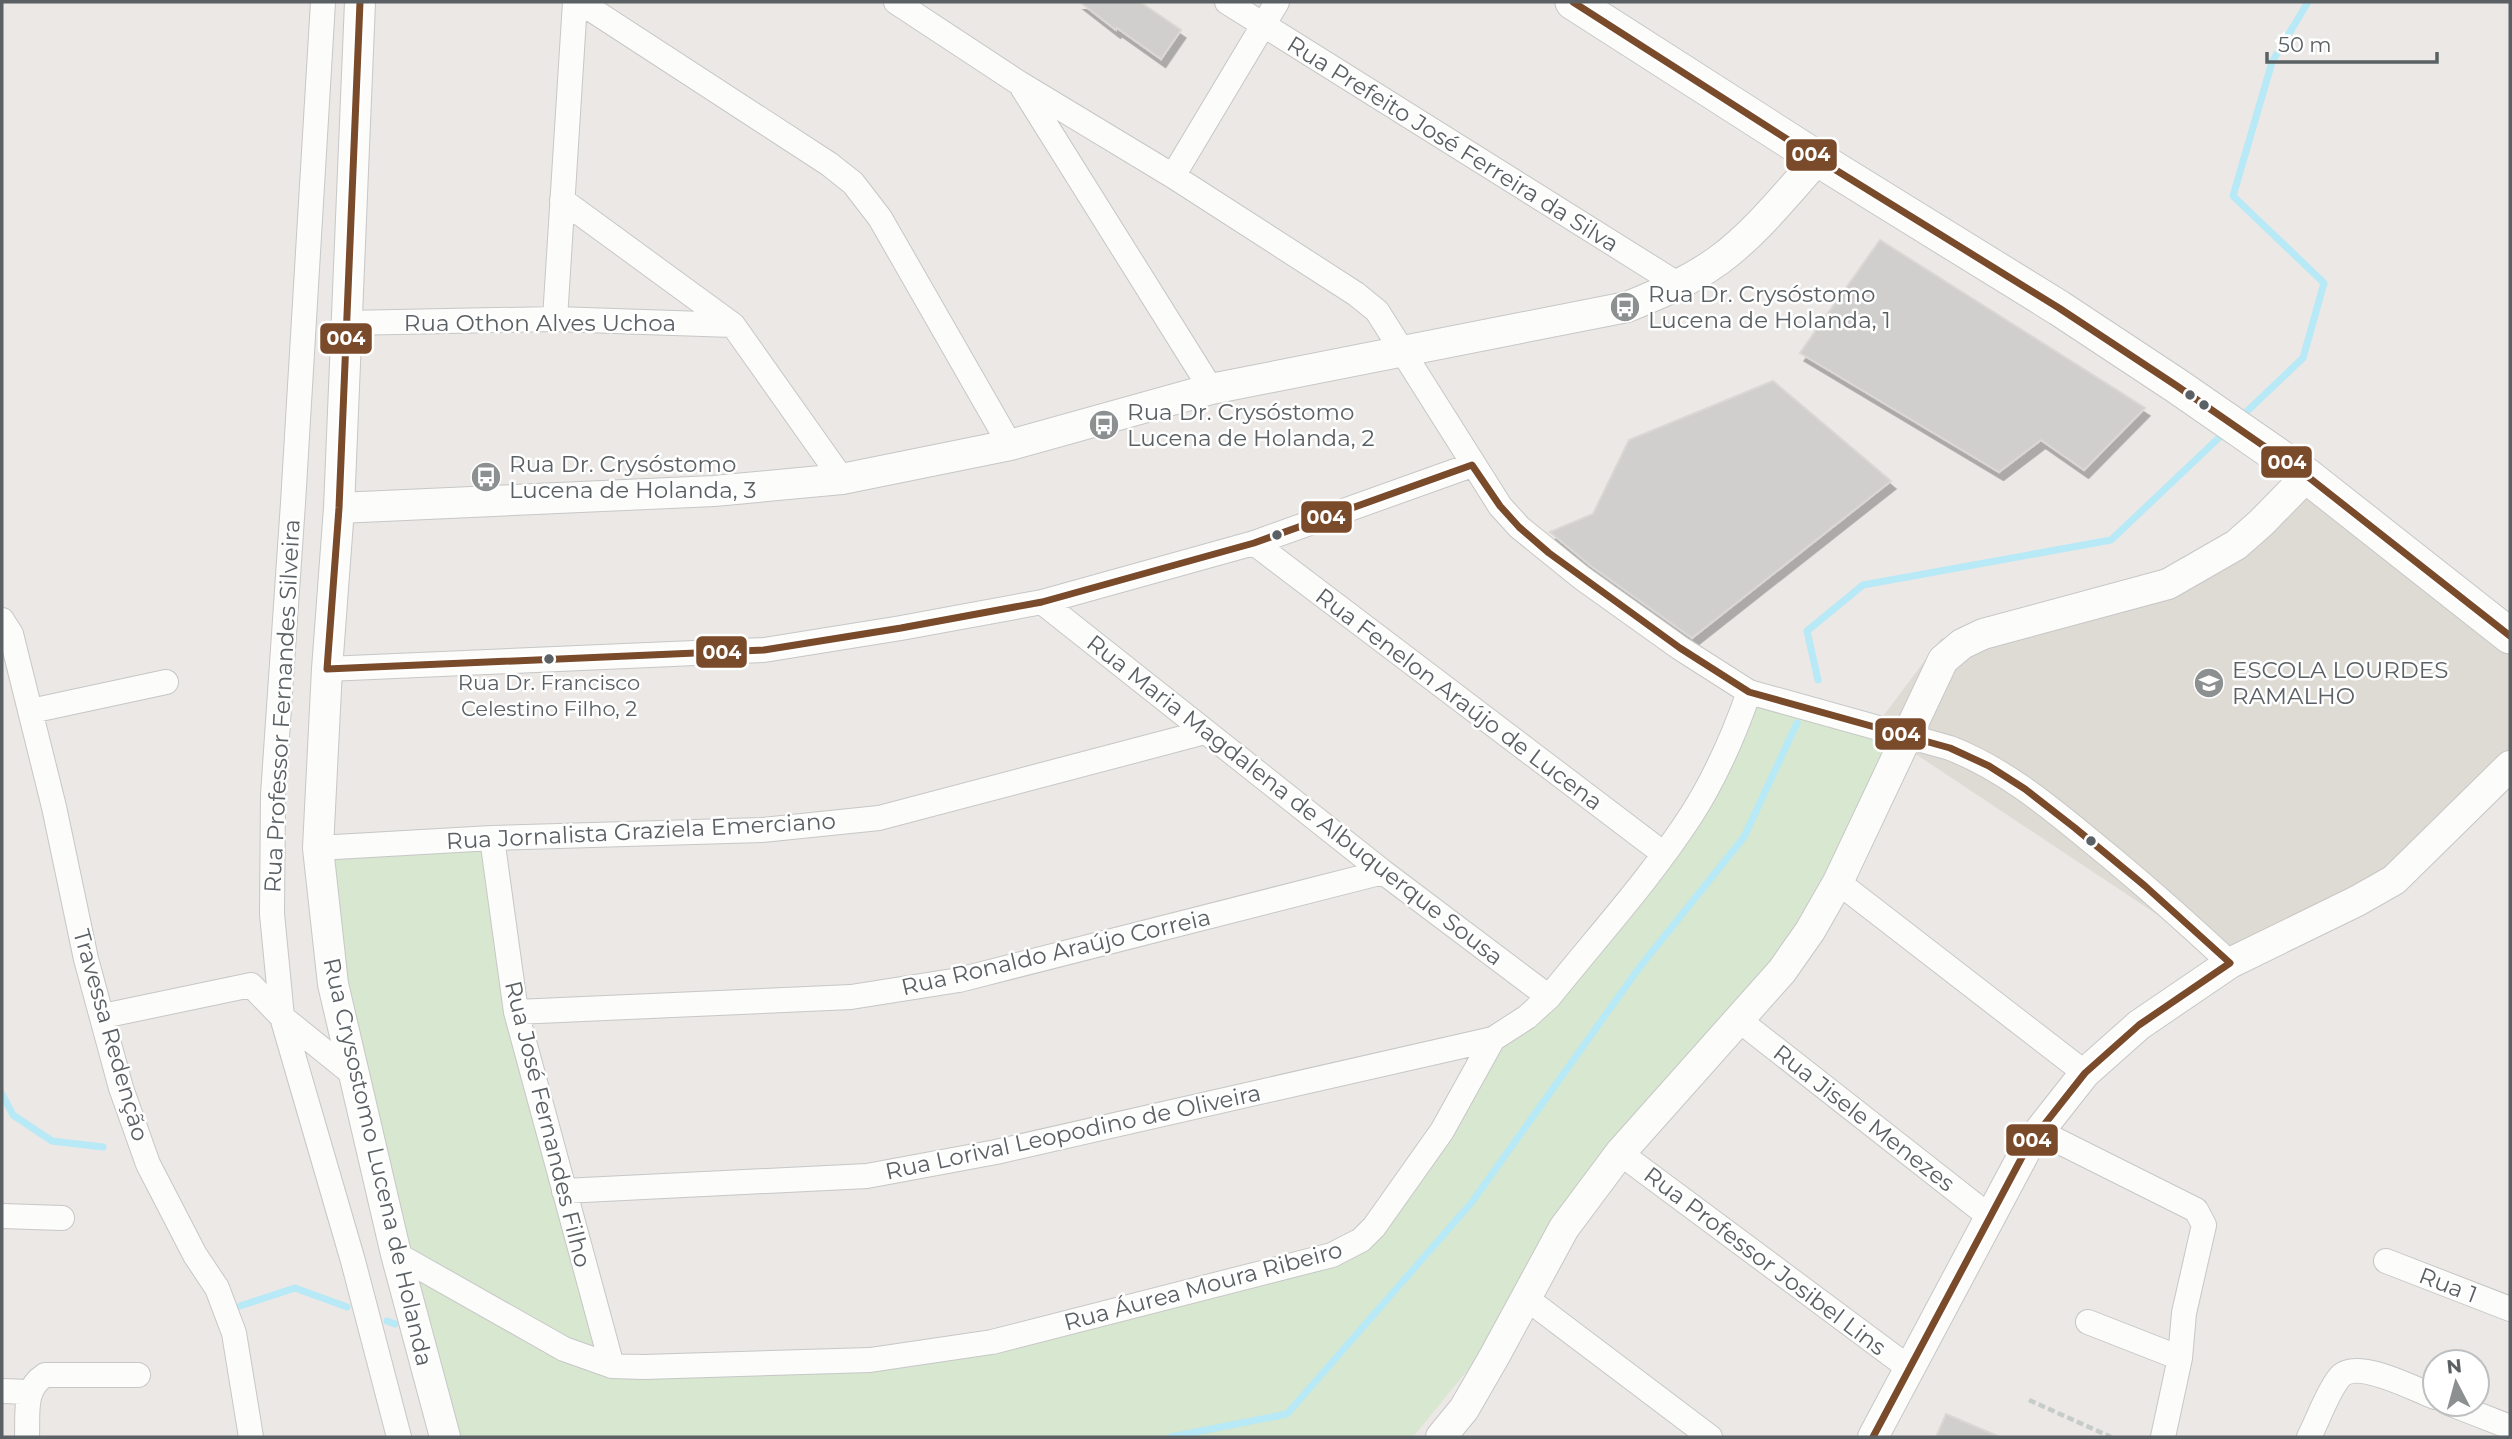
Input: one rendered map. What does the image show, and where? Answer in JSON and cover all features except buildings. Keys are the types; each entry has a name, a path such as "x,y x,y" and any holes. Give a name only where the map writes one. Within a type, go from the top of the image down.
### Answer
{"main road":[{"path":"1573,2 1818,159 2059,308 2177,386 2266,450 2307,475 2510,636"}],"street":[{"name":"Rua Professor Fernandes Silveira","path":"323,2 273,795 272,914 282,1017 353,1261 399,1437"},
{"name":"Rua Crysostomo Lucena de Holanda","path":"360,2 339,508 318,848 333,984 396,1254 445,1437"},
{"path":"555,318 577,2 829,164 853,183 880,218 1010,445"},
{"path":"896,2 1019,83 1173,176 1356,294 1377,311 1500,506 1539,544 1679,648 1749,692 1970,755 2011,778 2163,901 2230,963"},
{"name":"Rua Prefeito José Ferreira da Silva","path":"1227,2 1679,285"},
{"path":"1173,176 1277,2"},
{"path":"1019,83 1211,389"},
{"path":"339,508 714,491 842,478 1010,445 1211,389 1403,349 1627,307 1679,285 1720,259 1739,243 1818,159"},
{"path":"562,200 733,325 842,478"},
{"name":"Rua Othon Alves Uchoa","path":"346,323 555,318 733,325"},
{"path":"327,669 764,650 1042,602 1254,543 1472,465"},
{"path":"1441,1437 1464,1409 1563,1228 1620,1153 1782,971 1810,931 1838,882 1943,660 1962,644 1983,634 2168,584 2236,545 2307,475"},
{"name":"Rua Fenelon Araújo de Lucena","path":"1254,543 1664,854"},
{"name":"Rua Maria Magdalena de Albuquerque Sousa","path":"1042,602 1382,872 1549,997"},
{"name":"Travessa Redenção","path":"2,620 11,634 31,711 86,959 121,1088 148,1164 189,1244 216,1288 234,1333 251,1437"},
{"path":"31,711 166,682"},
{"name":"Rua Áurea Moura Ribeiro","path":"396,1254 564,1349 612,1366 644,1367 870,1360 992,1342 1332,1255 1361,1240 1374,1227 1442,1131 1493,1039 1527,1017 1549,997 1664,854 1693,813 1717,769 1736,729 1749,692"},
{"name":"Rua Jornalista Graziela Emerciano","path":"318,848 492,838 762,830 878,818 1205,733"},
{"path":"1873,1437 2029,1144 2085,1073 2139,1025 2230,963 2394,880 2510,766"},
{"name":"Rua José Fernandes Filho","path":"492,838 516,1012 612,1366"},
{"name":"Rua Ronaldo Araújo Correia","path":"516,1012 851,997 892,992 959,980 1382,872"},
{"path":"1838,882 2085,1073"},
{"path":"103,1016 251,985 282,1017 354,1075"},
{"name":"Rua Jisele Menezes","path":"1739,1020 1990,1217"},
{"name":"Rua Lorival Leopodino de Oliveira","path":"564,1191 867,1176 996,1152 1493,1039"},
{"path":"2038,1131 2196,1210 2201,1217 2204,1225 2184,1313 2180,1358 2163,1437"},
{"name":"Rua Professor Josibel Lins","path":"1620,1153 1909,1368"},
{"path":"2,1216 62,1219"},
{"name":"Rua 1","path":"2386,1261 2510,1310"},
{"path":"1526,1298 1710,1437"},
{"path":"2088,1322 2180,1358"},
{"path":"2309,1437 2340,1376 2354,1369 2371,1372 2421,1392"},
{"path":"27,1437 29,1392 34,1382 45,1375 138,1375"},
{"path":"2,1391 29,1392"},
{"path":"2487,1418 2510,1427"}],"path":[{"path":"2029,1400 2111,1437"}],"shaded area":[{"name":"ESCOLA LOURDES RAMALHO","path":"2307,476 2510,636 2510,772 2424,853 2230,963 1875,727 1941,639 2204,565"}],"green space":[{"path":"1749,692 1908,736 1739,1020 1526,1298 1413,1437 448,1437 318,848 492,838 516,1012 611,1359 870,1360 1332,1255 1374,1227 1493,1039 1664,854"}],"waterway":[{"path":"2241,417 2303,358 2324,283 2233,196 2272,62 2308,2"},
{"path":"1818,680 1807,631 1863,585 2111,540 2225,432"},
{"path":"1170,1437 1287,1414 1472,1202 1639,968 1744,837 1797,723"},
{"path":"2,1094 13,1115 52,1141 103,1147"},
{"path":"240,1306 295,1288 347,1307"},
{"path":"387,1321 395,1324"}],"transit line":[{"name":"004","path":"360,2 339,508 327,669 764,650 901,628 1042,602 1254,543 1472,465 1500,506 1519,527 1549,553 1680,648 1749,692 1950,748 1989,766 2025,789 2075,828 2145,886 2230,963 2139,1025 2085,1073 2029,1144 1873,1437"},
{"name":"004","path":"1573,2 1818,159 2059,308 2177,386 2307,476 2510,636"}],"place":[{"name":"Rua Dr. Crysóstomo Lucena de Holanda, 1","path":"1625,307"},
{"name":"Rua Dr. Crysóstomo Lucena de Holanda, 2","path":"1104,425"},
{"name":"Rua Dr. Crysóstomo Lucena de Holanda, 3","path":"486,477"},
{"name":"Rua Dr. Francisco Celestino Filho, 2","path":"549,659"},
{"name":"ESCOLA LOURDES RAMALHO","path":"2209,683"}]}
